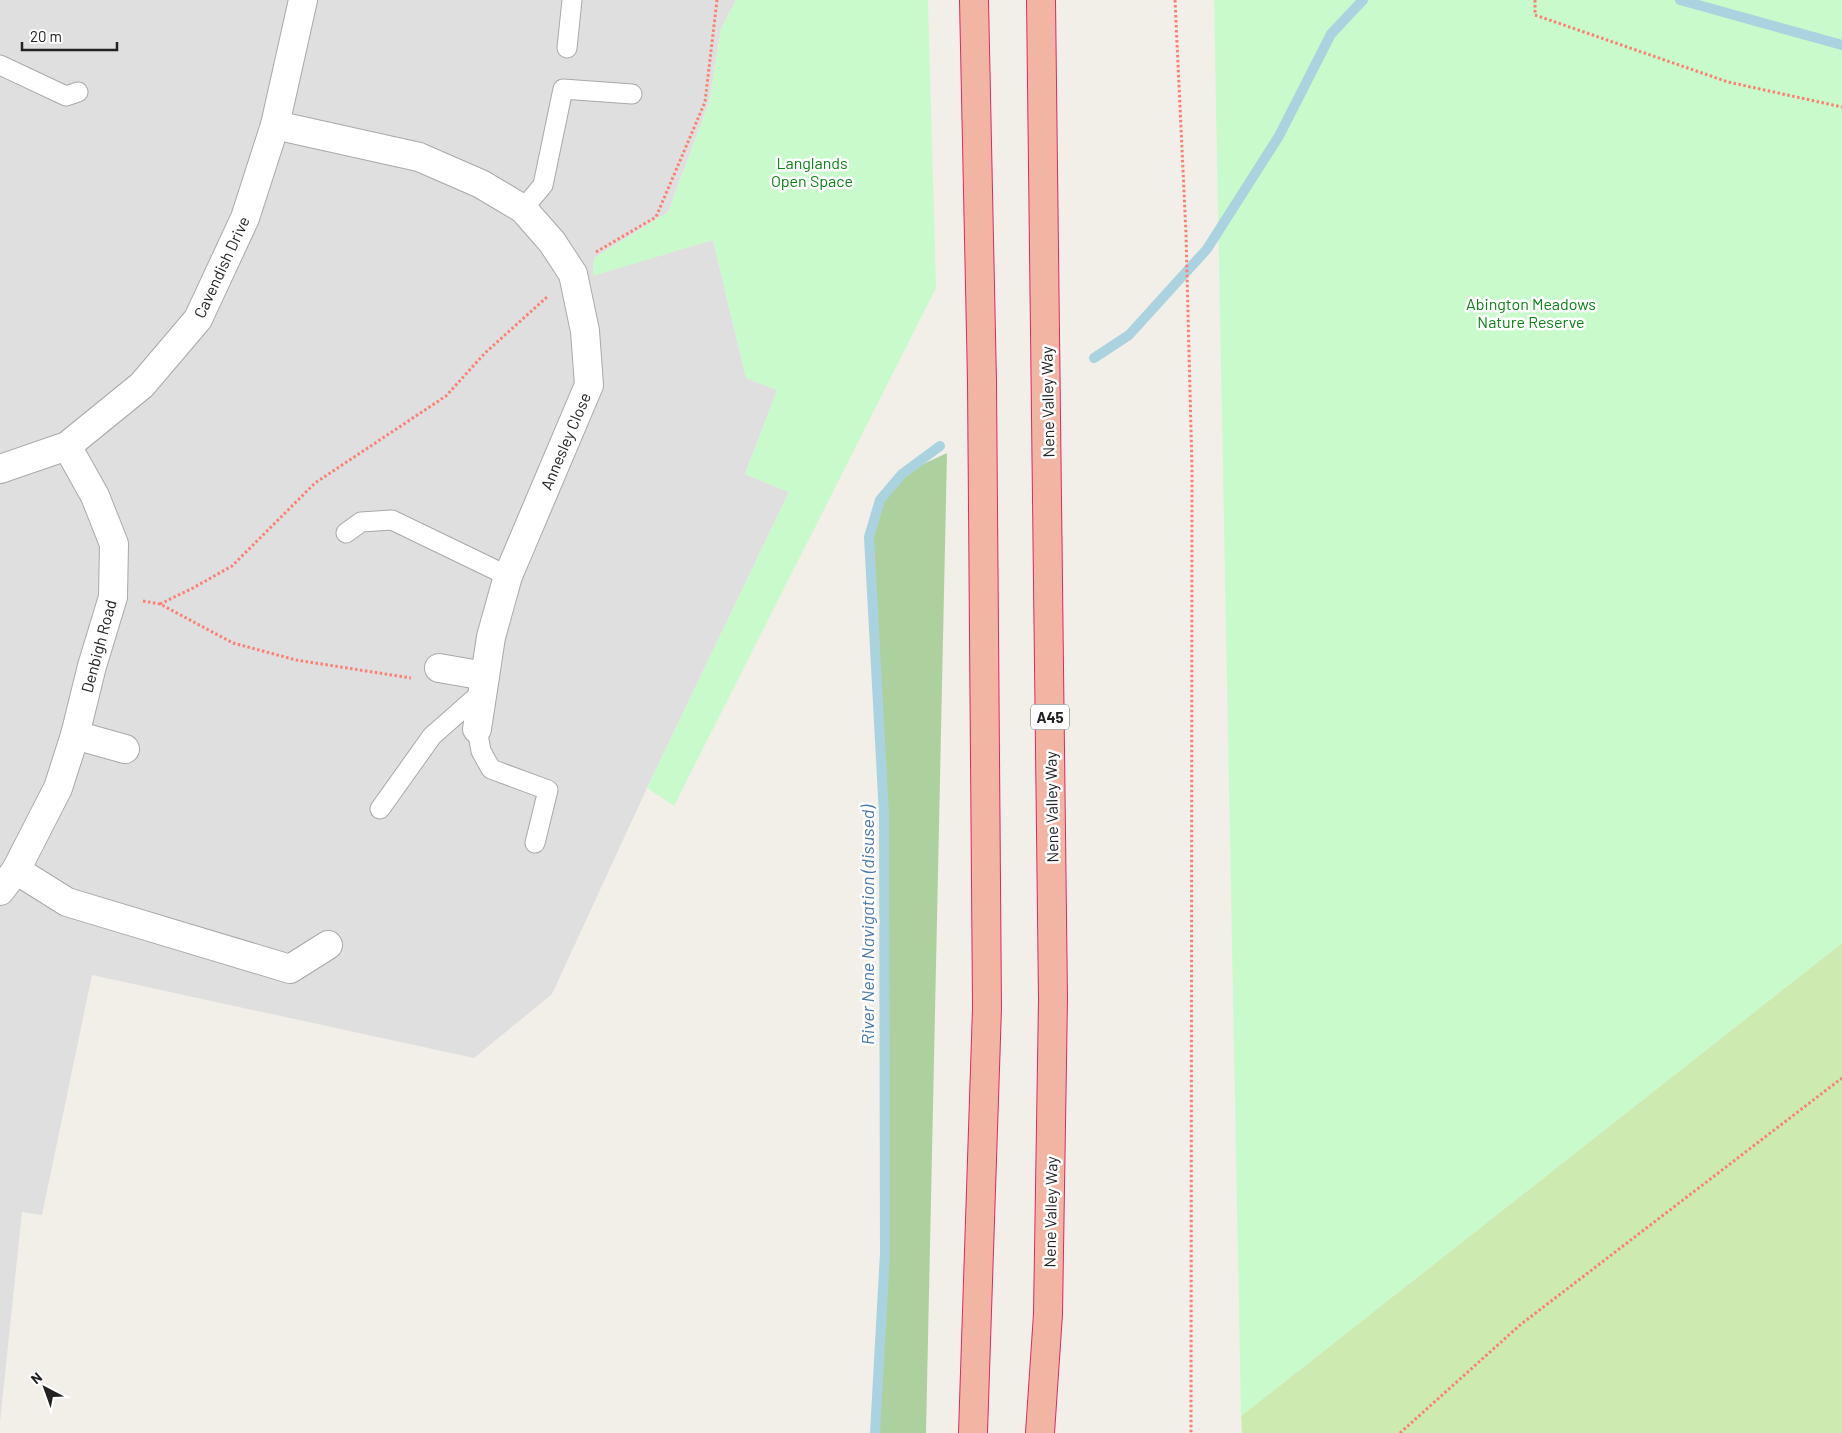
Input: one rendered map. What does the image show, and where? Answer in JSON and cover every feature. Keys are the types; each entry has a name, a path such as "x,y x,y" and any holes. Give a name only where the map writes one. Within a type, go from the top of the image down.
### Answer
{"highway":[{"path":"973,1433 987,1008 982,382 974,0"},
{"name":"Nene Valley Way","path":"1040,1433 1048,1314 1053,999 1042,0"}],"street":[{"name":"Cavendish Drive","path":"0,469 67,446 142,385 198,319 245,218 275,125 303,0"},
{"name":"Annesley Close","path":"275,125 419,157 481,184 523,209 552,242 573,274 585,330 589,385 508,576 491,637 477,728"},
{"name":"Denbigh Road","path":"8,880 58,788 75,735 92,666 113,596 114,544 95,496 67,446"},
{"path":"439,668 484,684"},
{"path":"75,735 125,749"},
{"path":"8,880 67,902 290,969 328,945"}],"lane":[{"path":"566,48 572,0"},
{"path":"0,65 66,96 78,92"},
{"path":"523,209 543,185 563,89 632,94"},
{"path":"346,533 361,522 392,520 508,576"},
{"path":"380,809 432,736 484,684"},
{"path":"477,728 481,751 491,769 548,790 535,843"}],"path":[{"path":"160,604 194,588 232,566 315,483 446,396 486,353 599,249 656,217 705,102 717,0"},
{"path":"1175,0 1188,297 1192,480 1191,1433"},
{"path":"1535,0 1535,15 1728,82 1842,107"},
{"path":"113,596 160,604 233,643 296,660 420,679 439,668"},
{"path":"1400,1433 1520,1325 1842,1078"}],"shaded area":[{"path":"0,0 736,0 721,29 709,103 668,212 594,258 593,275 713,240 746,378 777,390 745,474 789,492 647,788 552,994 474,1058 92,975 42,1215 22,1212 0,1422"}],"green space":[{"name":"Langlands Open Space","path":"736,0 928,0 936,288 674,806 647,788 789,492 745,474 777,390 746,378 713,240 593,276 594,258 668,212 709,103 721,29"},
{"name":"Abington Meadows Nature Reserve","path":"1214,0 1842,0 1842,943 1241,1416"},
{"path":"947,453 926,1433 875,1433 885,1253 884,815 869,537 880,500 902,474"},
{"path":"1842,943 1842,1433 1242,1433 1241,1416"}],"waterway":[{"name":"River Nene Navigation (disused)","path":"1094,358 1129,335 1207,249 1279,136 1331,34 1363,0"},
{"name":"River Nene Navigation (disused)","path":"1680,0 1842,45"},
{"name":"River Nene Navigation (disused)","path":"875,1433 885,1253 884,815 869,537 880,500 902,474 940,446"}]}
